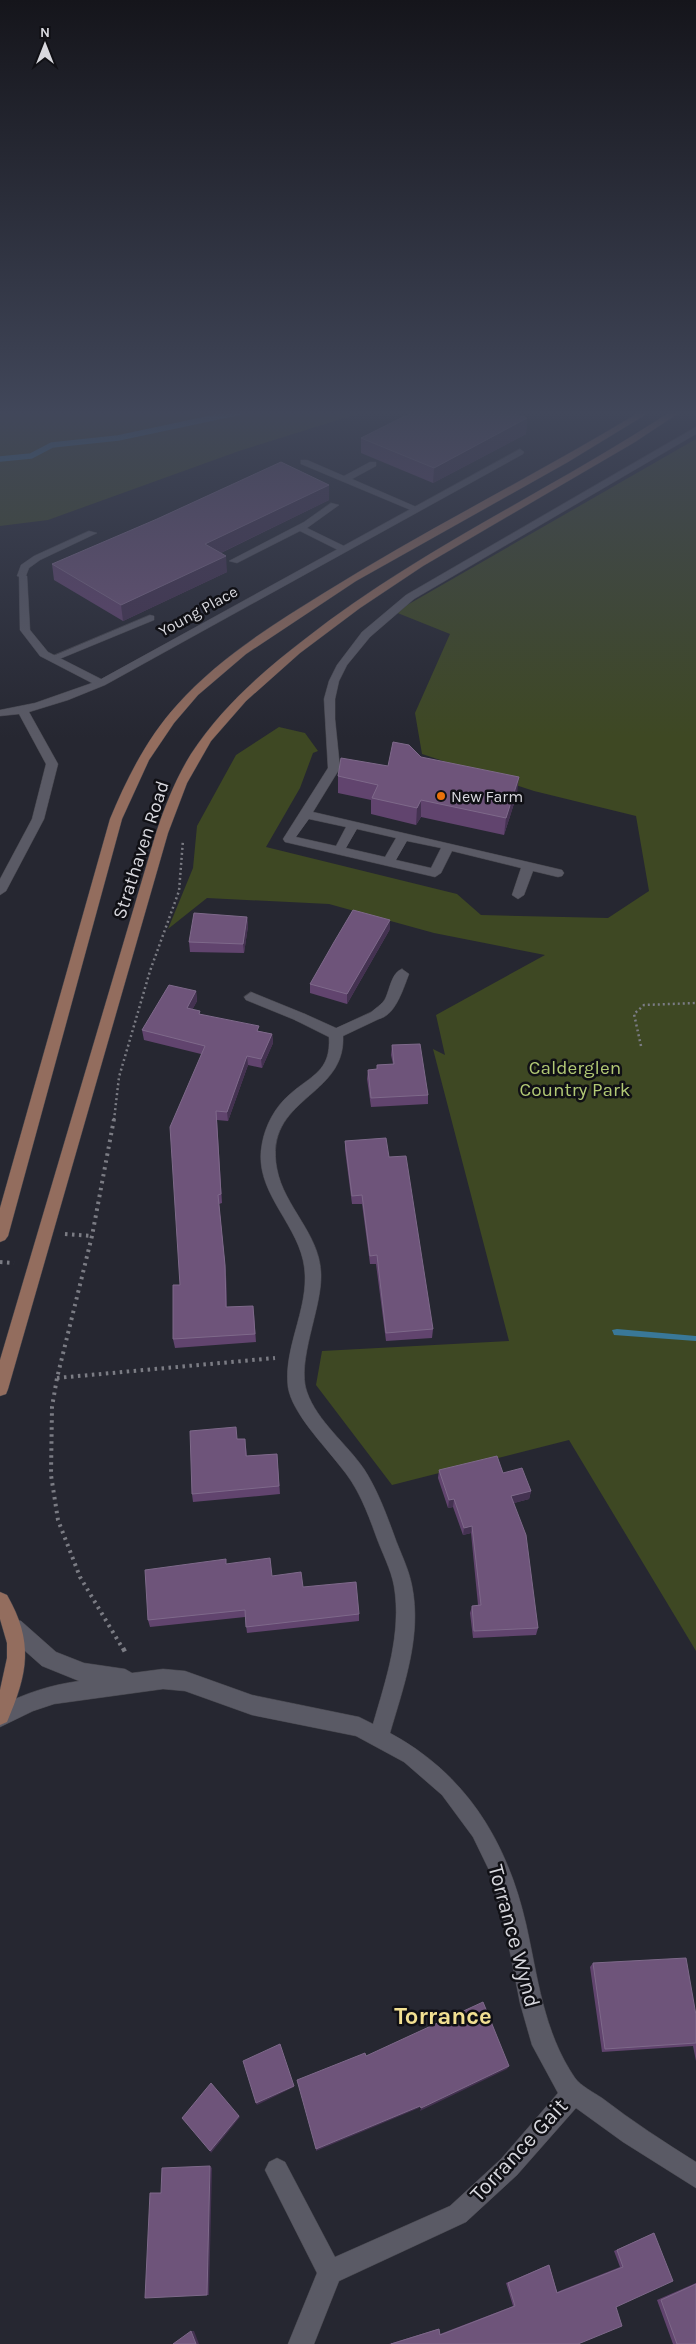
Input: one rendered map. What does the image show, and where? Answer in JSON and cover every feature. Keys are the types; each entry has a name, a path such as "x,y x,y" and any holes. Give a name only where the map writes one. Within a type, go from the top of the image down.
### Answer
{"main road":[{"name":"Strathaven Road","path":"0,1236 116,819 136,772 164,728 192,695 215,674 290,618 383,559 454,519"},
{"name":"Strathaven Road","path":"0,1389 162,833 175,796 197,754 250,690 309,641 358,604 443,549 493,519"},
{"path":"0,1601 14,1628 17,1657 14,1680 0,1716"}],"street":[{"path":"234,561 300,528 313,519"},
{"name":"Young Place","path":"0,713 23,711 63,699 101,683 397,519"},
{"path":"448,846 435,873 289,839 335,766 329,715 329,696 332,682 348,656 386,615 431,584 542,519"},
{"path":"300,528 343,549"},
{"path":"92,533 37,558 24,566 22,576 25,630 44,654 101,683"},
{"path":"53,658 150,618"},
{"path":"0,891 38,818 52,764 23,711"},
{"path":"304,814 558,873"},
{"path":"339,851 353,825"},
{"path":"390,862 403,836"},
{"path":"518,895 528,866"},
{"path":"251,997 336,1034 376,1015 391,1003 402,974"},
{"path":"336,1034 336,1054 330,1068 321,1079 288,1105 274,1128 268,1156 272,1182 302,1234 312,1260 314,1274 299,1356 297,1390 307,1408 371,1496 403,1586 405,1615 402,1651 379,1737"},
{"name":"Torrance Wynd","path":"14,1628 49,1659 84,1673 141,1681"},
{"name":"Torrance Wynd","path":"0,1716 29,1702 54,1694 141,1681 163,1679 186,1681 252,1705 359,1727 411,1755 449,1788 480,1830 498,1867 515,1922 531,2003 542,2046 568,2088 632,2134 696,2176"},
{"name":"Torrance Gait","path":"330,2272 458,2214 509,2167 574,2092"},
{"path":"277,2170 330,2272 301,2344"}],"path":[{"path":"141,1681 80,1577 58,1520 51,1475 52,1406 57,1378 92,1236 115,1113 119,1077 150,971 179,891 183,831"},
{"path":"641,1046 634,1014 644,1005 696,1003"},
{"path":"57,1378 299,1356"}],"green space":[{"path":"0,519 50,519 48,520 0,526"},
{"name":"Calderglen Country Park","path":"556,519 696,519 696,1651 569,1440 392,1485 316,1385 322,1351 509,1341 433,1049 445,1055 436,1015 545,955 434,933 329,904 207,898 168,929 193,868 197,826 236,755 279,727 305,733 318,751 313,753 300,788 266,847 457,894 481,915 608,918 649,891 636,816 534,791 422,754 415,713 450,634 395,612"}],"water":[{"path":"612,1330 696,1336 696,1341 614,1335"}],"building":[{"path":"156,519 257,519 205,544 226,556 121,605 52,564"},
{"path":"393,742 409,745 421,757 519,777 506,818 421,800 417,808 372,798 378,785 338,776 341,758 388,766"},
{"path":"353,910 390,920 347,994 310,984 334,942"},
{"path":"194,913 247,917 243,944 189,942"},
{"path":"169,985 196,991 187,1008 200,1011 199,1014 259,1026 257,1031 272,1034 261,1059 247,1056 227,1112 216,1111 221,1194 218,1195 225,1265 226,1307 253,1306 255,1334 173,1339 173,1285 180,1285 170,1127 205,1046 142,1030"},
{"path":"420,1044 428,1095 371,1098 368,1070 377,1069 377,1065 394,1064 392,1045"},
{"path":"386,1138 389,1157 406,1156 433,1329 386,1333 377,1255 370,1256 362,1195 352,1196 345,1141"},
{"path":"236,1427 237,1439 245,1439 246,1456 277,1454 279,1486 192,1494 190,1431"},
{"path":"497,1456 503,1473 522,1468 531,1491 511,1496 526,1535 538,1628 474,1631 472,1606 481,1605 472,1526 464,1528 454,1499 449,1500 439,1470"},
{"path":"270,1558 272,1576 301,1572 303,1587 356,1582 359,1614 246,1627 245,1610 148,1620 145,1570 226,1559 226,1564"},
{"path":"686,1958 696,2015 696,2043 605,2049 593,1963"},
{"path":"483,2002 509,2066 421,2108 420,2106 316,2149 297,2080 365,2053 366,2056"},
{"path":"280,2044 294,2086 256,2103 243,2061"},
{"path":"211,2083 239,2116 210,2151 182,2118"},
{"path":"210,2166 207,2295 145,2298 150,2193 161,2193 162,2168"},
{"path":"654,2233 673,2281 616,2307 622,2326 578,2344 391,2344 439,2329 440,2335 515,2306 508,2283 549,2265 557,2293 623,2267 617,2250"},
{"path":"696,2284 696,2344 677,2344 661,2300"},
{"path":"191,2331 196,2344 173,2344"}],"place":[{"name":"New Farm","path":"441,796"}],"district":[{"name":"Torrance","path":"443,2016"}]}
